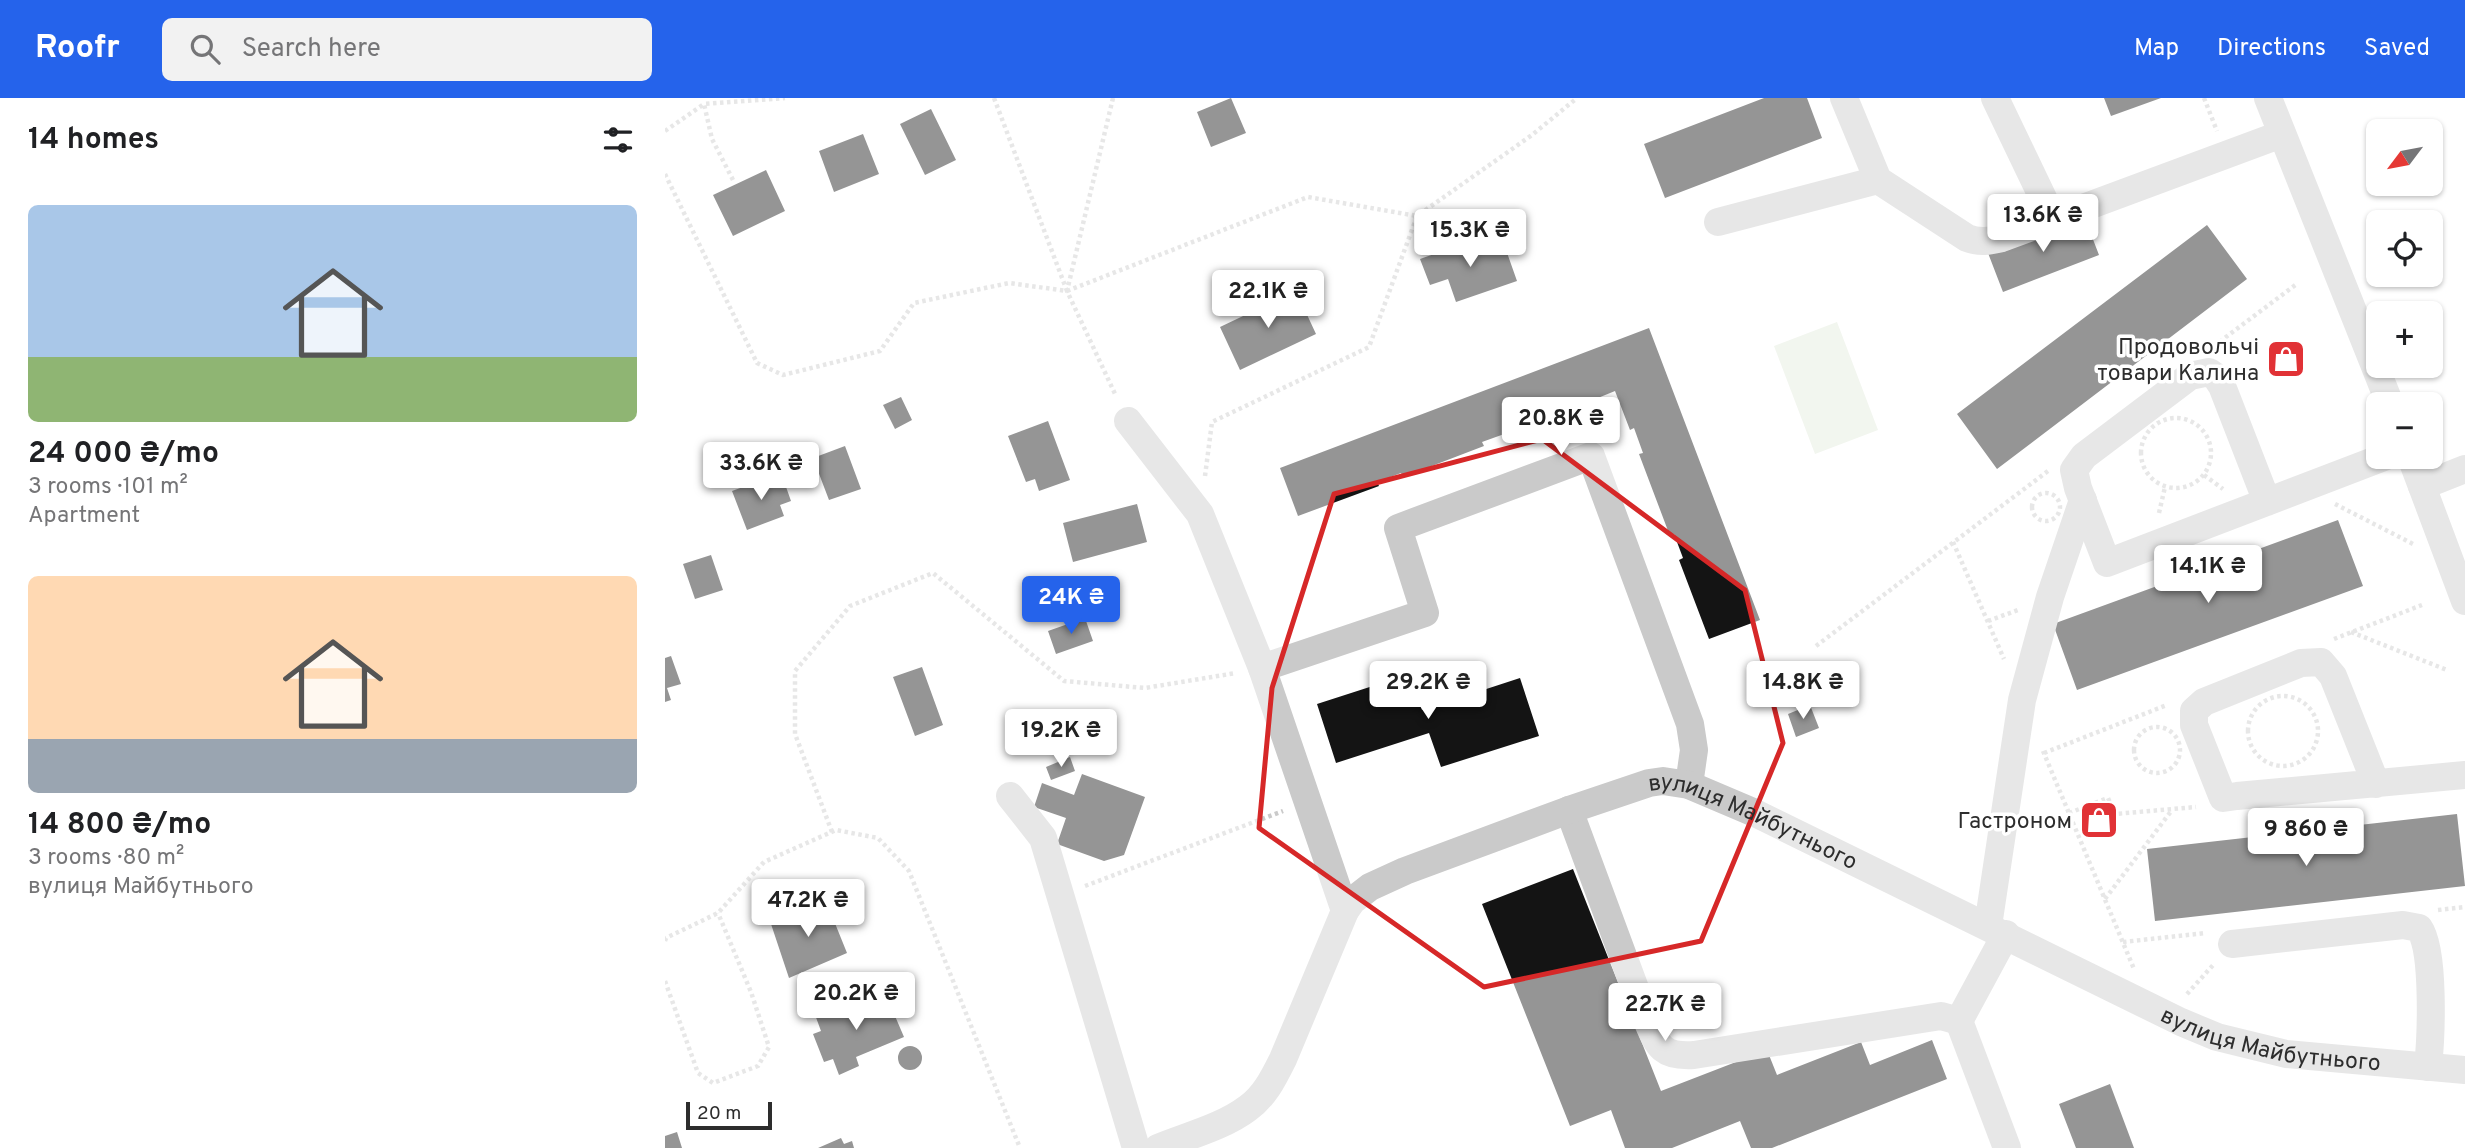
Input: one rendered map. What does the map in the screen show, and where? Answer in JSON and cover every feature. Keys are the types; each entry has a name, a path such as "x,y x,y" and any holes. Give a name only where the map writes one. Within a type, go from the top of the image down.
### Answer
{"street":[{"path":"1844,98 1878,180 1976,242 1988,242 2282,134"},
{"path":"1994,98 2053,219"},
{"path":"2268,98 2385,392"},
{"path":"1718,222 1878,180"},
{"path":"2267,502 2222,386 2209,372 2190,376 2078,462 2074,470 2107,563 2267,502 2366,464"},
{"path":"1128,421 1200,514 1262,668 1345,911"},
{"path":"1262,668 1425,613 1398,528 1591,456 1690,724 1694,750 1689,785"},
{"path":"2416,469 2465,601"},
{"path":"2422,486 2465,469"},
{"path":"2007,1148 1959,1021 1997,930 2022,700 2050,597 2083,500"},
{"path":"2376,784 2333,676 2321,662 2301,663 2204,702 2194,711 2194,725 2223,798 2376,784 2465,775"},
{"name":"вулиця Майбутнього","path":"1158,1148 1239,1114 1260,1097 1283,1059 1345,911 1359,895 1387,879 1569,810 1649,783 1663,781 1689,785 1755,813 2217,1037 2274,1052 2323,1059 2465,1070"},
{"path":"1010,796 1043,838 1136,1148"},
{"path":"1569,810 1646,1018 1658,1044 1670,1054 1694,1055 1941,1016 1959,1021"},
{"path":"2232,944 2403,925 2419,928 2425,940 2432,1011 2428,1067"}],"path":[{"path":"665,131 705,104 785,98"},
{"path":"994,98 1067,291 1128,421"},
{"path":"1067,291 1114,98"},
{"path":"1200,514 1212,422 1369,347 1417,216 1532,135 1577,98"},
{"path":"705,104 712,139 733,180"},
{"path":"665,174 757,363 783,375 880,351 914,303 1009,283 1067,291 1308,197 1417,216"},
{"path":"2173,417 2182,418 2193,421 2207,436 2212,456 2210,466 2196,483 2176,489 2165,487 2148,475 2143,466 2141,446 2144,437 2156,424 2173,417"},
{"path":"2030,484 2038,495"},
{"path":"2046,492 2058,499 2060,507 2053,519 2046,521 2034,516 2033,500 2038,495 2046,492"},
{"path":"2326,500 2452,564"},
{"path":"1953,542 2022,700"},
{"path":"832,832 795,734 795,671 850,606 933,573 1064,681 1145,688 1262,668"},
{"path":"2351,632 2447,670"},
{"path":"2276,696 2290,696 2302,701 2312,711 2318,724 2318,738 2315,748 2299,763 2279,767 2259,758 2253,751 2247,733 2248,723 2253,711 2263,701 2276,696"},
{"path":"2155,726 2172,732 2178,739 2180,748 2174,765 2167,771 2158,773 2141,768 2133,751 2139,734 2155,726"},
{"path":"2039,742 2105,899 2158,1010 2232,944"},
{"path":"1060,896 1307,802"},
{"path":"2105,899 2173,809"},
{"path":"665,941 666,938 718,913 764,862 836,830 878,838 909,871 1020,1148"},
{"path":"665,981 698,1073 713,1083 758,1066 769,1047 751,992 718,913"}],"highlighted area":[{"path":"1542,439 1745,590 1783,743 1701,941 1484,987 1259,828 1272,688 1334,494"}],"green space":[{"path":"1837,322 1878,430 1815,454 1774,346"}],"building":[{"path":"1231,98 1246,133 1211,147 1197,112"},
{"path":"1764,98 1807,98 1822,138 1665,198 1644,144"},
{"path":"2104,98 2161,98 2111,116"},
{"path":"931,109 956,160 925,175 900,124"},
{"path":"863,134 879,174 834,192 819,151"},
{"path":"766,170 785,211 733,236 713,195"},
{"path":"2084,216 2099,255 2003,292 1988,253"},
{"path":"2207,225 2247,279 1997,469 1957,414"},
{"path":"1482,237 1488,253 1505,247 1517,281 1456,302 1448,279 1430,285 1420,259"},
{"path":"1296,291 1316,334 1240,370 1220,327"},
{"path":"1649,328 1760,620 1709,639 1679,560 1683,558 1674,534 1670,536 1639,454 1643,453 1634,428 1630,430 1615,391 1588,402 1590,406 1508,437 1507,433 1482,442 1484,446 1403,477 1401,473 1377,482 1379,486 1298,516 1280,468"},
{"path":"901,397 912,420 895,429 883,405"},
{"path":"1048,421 1070,480 1039,491 1035,479 1026,482 1008,436"},
{"path":"845,446 861,489 829,500 813,458"},
{"path":"770,477 773,488 785,484 791,501 780,505 784,516 747,530 732,491"},
{"path":"1137,504 1147,542 1073,562 1063,523"},
{"path":"2338,520 2363,586 2077,690 2053,624"},
{"path":"711,555 723,590 695,599 683,564"},
{"path":"1085,618 1093,641 1056,654 1048,631"},
{"path":"671,656 681,684 667,688 671,700 665,702 665,658"},
{"path":"922,667 943,725 915,736 893,677"},
{"path":"1410,674 1422,710 1520,678 1539,736 1441,767 1429,733 1336,763 1317,704"},
{"path":"1810,705 1819,728 1796,737 1788,714"},
{"path":"1070,757 1075,771 1051,780 1046,767"},
{"path":"1082,774 1145,797 1124,855 1104,861 1057,844 1066,818 1034,807 1042,783 1074,795"},
{"path":"2105,804 2115,829 2091,838 2081,814"},
{"path":"2457,814 2465,886 2155,921 2147,849"},
{"path":"1573,869 1661,1091 1767,1050 1777,1075 1861,1042 1870,1065 1932,1040 1947,1079 1772,1148 1751,1148 1740,1121 1672,1148 1625,1148 1611,1110 1570,1126 1482,904"},
{"path":"826,901 847,953 789,978 770,921"},
{"path":"886,995 904,1037 856,1057 859,1066 839,1075 833,1059 824,1062 813,1034 821,1031 814,1012 833,1004 838,1015"},
{"path":"910,1046 919,1049 922,1058 919,1067 910,1070 901,1067 898,1058 901,1049"},
{"path":"2110,1084 2134,1148 2076,1148 2059,1104"},
{"path":"677,1132 682,1148 665,1148 665,1136"},
{"path":"841,1138 844,1144 852,1141 854,1148 818,1148"}],"place":[{"name":"Продовольчі товари Калина","path":"2286,359"},
{"name":"Гастроном","path":"2099,820"}]}
